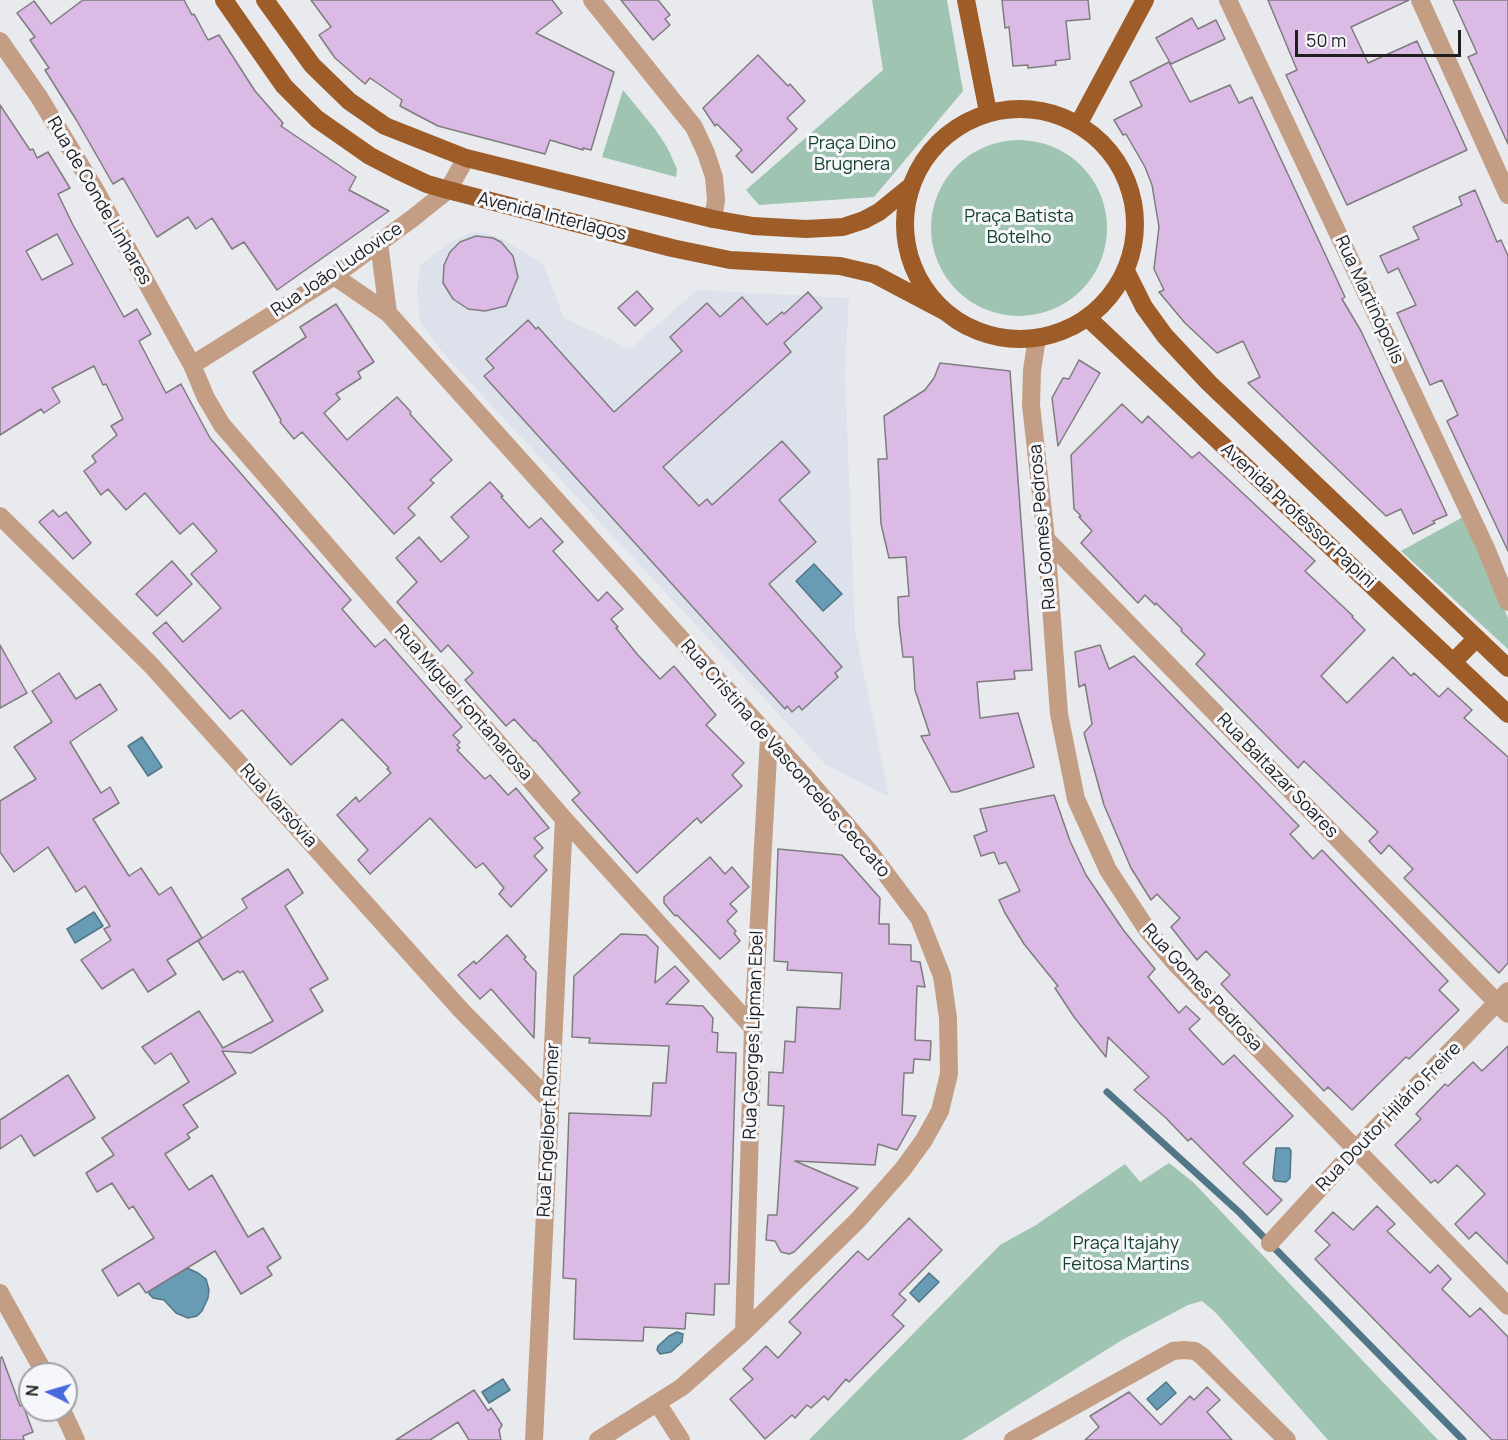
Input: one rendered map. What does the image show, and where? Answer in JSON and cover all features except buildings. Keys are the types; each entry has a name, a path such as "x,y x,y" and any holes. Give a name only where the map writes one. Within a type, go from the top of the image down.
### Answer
{"main road":[{"name":"Avenida Interlagos","path":"224,0 284,87 316,119 370,156 428,184 661,245 730,260 840,266 874,274 946,312"},
{"name":"Avenida Interlagos","path":"265,0 312,64 349,101 385,126 466,158 714,219 753,226 843,227 879,212 911,186"},
{"path":"966,0 988,112"},
{"path":"1079,123 1145,0"},
{"path":"1035,108 1079,123 1111,151 1130,188 1136,230 1126,271 1116,289 1103,304 1088,318 1064,331 1037,339 1005,339 974,330 946,312 923,287 909,255 905,220 911,186 929,153 955,128 988,112 1035,108"},
{"name":"Avenida Professor Papini","path":"1126,271 1144,307 1165,336 1209,383 1508,668"},
{"name":"Avenida Professor Papini","path":"1088,318 1508,714"},
{"path":"1453,662 1477,638"}],"street":[{"path":"592,0 693,127 706,153 714,177 716,200 714,219"},
{"name":"Rua Martinópolis","path":"1228,0 1485,546 1508,602"},
{"path":"1420,0 1508,195"},
{"name":"Rua de Conde Linhares","path":"0,41 39,97 96,191 192,365"},
{"name":"Rua João Ludovice","path":"192,365 334,276 380,243 448,190 466,158"},
{"path":"380,243 388,313"},
{"name":"Rua Cristina de Vasconcelos Ceccato","path":"334,276 388,313 610,558 868,850 919,918 942,976 948,1018 949,1074 940,1111 924,1140 899,1174 858,1220 744,1332 682,1387 598,1440"},
{"name":"Rua Gomes Pedrosa","path":"1037,339 1032,370 1031,405 1046,539 1059,714 1076,799 1108,870 1148,931 1175,963 1508,1306"},
{"name":"Rua Miguel Fontanarosa","path":"192,365 206,398 222,425 564,819 753,1028"},
{"name":"Rua Varsóvia","path":"0,516 151,665 461,1010 550,1101"},
{"name":"Rua Baltazar Soares","path":"1046,539 1504,1002"},
{"name":"Rua Georges Lipman Ebel","path":"744,1332 753,1028 769,738"},
{"name":"Rua Engelbert Romer","path":"534,1440 564,819"},
{"name":"Rua Doutor Hilário Freire","path":"1270,1243 1356,1149 1504,1002"},
{"path":"0,1293 38,1362"},
{"path":"1013,1440 1173,1351 1184,1350 1202,1356 1287,1440"},
{"path":"658,1404 681,1440"},
{"path":"68,1422 76,1440"}],"shaded area":[{"path":"473,231 499,237 543,264 564,318 630,349 697,290 849,298 845,371 855,630 889,797 825,764 443,353 420,322 417,289 420,265 449,243"}],"green space":[{"name":"Praça Dino Brugnera","path":"872,0 947,0 963,91 874,197 759,205 746,190 883,70"},
{"path":"623,90 667,147 677,169 676,177 602,157"},
{"name":"Praça Batista Botelho","path":"1019,140 1053,147 1068,155 1081,166 1092,179 1100,194 1107,228 1100,262 1092,277 1081,290 1068,301 1053,309 1019,316 985,309 970,301 957,290 946,277 938,262 931,228 938,194 946,179 957,166 970,155 985,147"},
{"path":"1463,517 1508,618 1508,649 1401,551"},
{"name":"Praça Itajahy Feitosa Martins","path":"1169,1163 1193,1182 1438,1440 1328,1440 1216,1313 1202,1301 1188,1305 1122,1340 962,1440 809,1440 1000,1245 1036,1225 1125,1164 1140,1182"}],"water":[{"path":"814,564 842,594 823,611 796,581"},
{"path":"142,737 162,767 148,776 128,746"},
{"path":"94,912 103,926 75,943 67,929"},
{"path":"1276,1148 1289,1148 1291,1151 1290,1178 1286,1182 1275,1181 1273,1178"},
{"path":"187,1268 206,1279 209,1290 202,1311 197,1316 188,1318 176,1313 164,1300 153,1298 149,1294 149,1291"},
{"path":"929,1273 939,1282 919,1302 910,1293"},
{"path":"677,1332 683,1334 682,1342 671,1352 660,1354 657,1350 658,1346"},
{"path":"503,1379 510,1390 489,1403 482,1392"},
{"path":"1166,1382 1176,1393 1157,1410 1147,1399"}],"waterway":[{"path":"1107,1092 1240,1213 1463,1440"}]}
